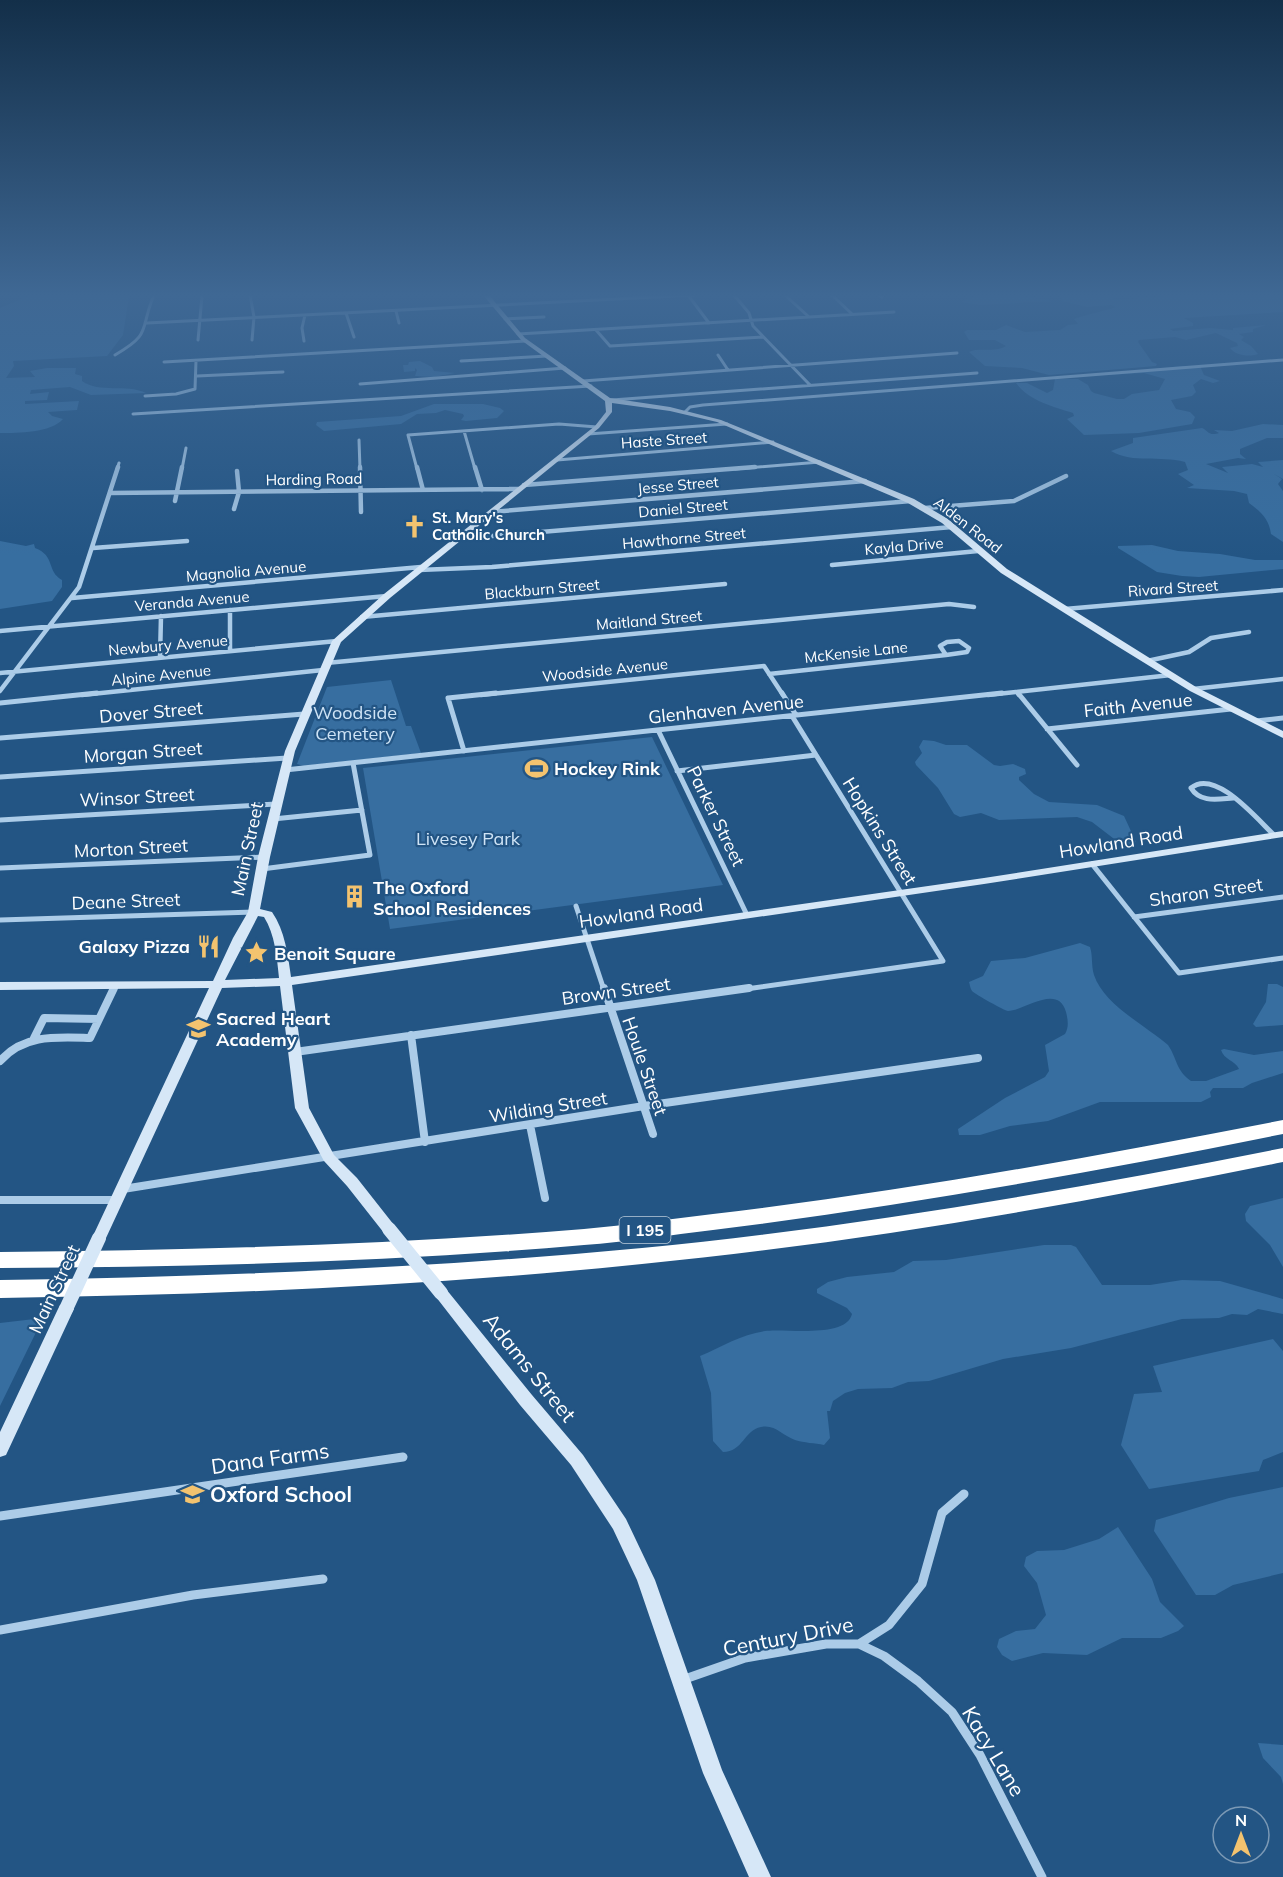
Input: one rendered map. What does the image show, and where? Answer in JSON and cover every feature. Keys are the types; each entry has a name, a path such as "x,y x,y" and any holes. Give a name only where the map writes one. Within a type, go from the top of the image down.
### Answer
{"highway":[{"name":"I 195","path":"0,1260 149,1259 308,1254 585,1237 801,1211 955,1189 1098,1164 1283,1127"},
{"name":"I 195","path":"0,1289 334,1281 605,1261 866,1230 978,1213 1100,1192 1283,1155"}],"main road":[{"path":"586,383 608,400"},
{"name":"Alden Road","path":"608,400 685,412 727,424 911,501 952,527 978,551 1005,571 1147,661 1193,689 1283,735"},
{"name":"Main Street","path":"0,1450 239,938 254,912 287,758 304,714 338,641 387,596 597,428 610,410 608,400"},
{"name":"Howland Road","path":"0,986 115,986 286,981 901,893 1278,834"},
{"name":"Adams Street","path":"254,912 268,914 273,922 282,953 302,1108 329,1158 352,1182 519,1393 577,1460 609,1507 638,1561 713,1773 760,1877"}],"street":[{"path":"145,396 176,394 195,389 196,383"},
{"path":"360,384 378,383"},
{"path":"608,400 847,383"},
{"path":"685,412 690,407 703,405 992,383"},
{"path":"134,414 591,386"},
{"path":"423,490 408,435 567,424 597,428"},
{"path":"588,434 727,424"},
{"path":"464,431 482,490"},
{"path":"359,440 361,512"},
{"name":"Haste Street","path":"557,460 773,442"},
{"path":"175,501 186,448"},
{"name":"Harding Road","path":"110,493 482,490 820,462"},
{"path":"0,691 72,598 84,578 119,464"},
{"path":"234,509 239,492 237,471"},
{"path":"925,508 1020,500 1046,483 1066,476"},
{"name":"Jesse Street","path":"491,512 867,481"},
{"name":"Daniel Street","path":"457,539 911,501"},
{"name":"Hawthorne Street","path":"421,569 492,567 952,527"},
{"path":"93,548 187,541"},
{"name":"Kayla Drive","path":"832,565 978,551"},
{"name":"Magnolia Avenue","path":"72,598 421,569"},
{"name":"Blackburn Street","path":"362,617 725,584"},
{"name":"Rivard Street","path":"1065,609 1283,590"},
{"name":"Veranda Avenue","path":"0,631 387,596"},
{"name":"Maitland Street","path":"325,666 949,604 974,607"},
{"path":"230,610 230,651"},
{"path":"160,658 161,616"},
{"path":"1147,661 1189,652 1211,638 1249,632"},
{"name":"Newbury Avenue","path":"0,673 338,641"},
{"name":"McKensie Lane","path":"769,674 946,655 965,652 969,647 959,641 944,642 940,647 946,655"},
{"name":"Alpine Avenue","path":"0,703 325,666"},
{"name":"Hopkins Street","path":"764,666 943,961"},
{"name":"Woodside Avenue","path":"464,751 448,698 764,666"},
{"name":"Glenhaven Avenue","path":"284,770 1171,675"},
{"path":"1193,689 1283,679"},
{"path":"1017,692 1077,765"},
{"name":"Faith Avenue","path":"1047,729 1231,709"},
{"name":"Dover Street","path":"0,738 304,714"},
{"path":"1256,721 1283,718"},
{"name":"Parker Street","path":"658,730 747,915"},
{"path":"677,771 816,755"},
{"name":"Morgan Street","path":"0,777 287,758"},
{"path":"262,869 370,855 353,763"},
{"path":"1233,798 1205,799 1195,795 1191,788 1198,783 1211,783 1221,787 1278,834"},
{"name":"Winsor Street","path":"0,820 276,804"},
{"path":"273,819 362,810"},
{"name":"Morton Street","path":"0,868 264,857"},
{"path":"1092,864 1179,973 1283,958"},
{"name":"Sharon Street","path":"1134,917 1283,897"},
{"name":"Houle Street","path":"576,906 653,1134"},
{"name":"Deane Street","path":"0,920 254,912"},
{"name":"Brown Street","path":"294,1052 943,961"},
{"path":"0,1061 15,1046 34,1038 90,1038 115,986"},
{"path":"34,1038 44,1018 99,1018"},
{"path":"411,1035 425,1142"},
{"name":"Wilding Street","path":"0,1200 120,1195 644,1106 978,1058"},
{"path":"530,1125 545,1198"},
{"name":"Dana Farms","path":"0,1516 403,1457"},
{"name":"Century Drive","path":"681,1680 745,1658 826,1644 860,1644 889,1625 922,1584 942,1513 964,1494"},
{"path":"0,1630 193,1594 323,1579"},
{"name":"Kacy Lane","path":"860,1644 884,1656 918,1681 952,1712 980,1755 1042,1877"}],"green space":[{"path":"0,383 85,383 97,387 130,389 146,393 91,395 70,387 31,390 30,394 49,392 47,400 25,401 25,404 79,401 77,410 48,412 52,416 63,419 58,424 43,430 0,433"},
{"path":"1016,383 1027,383 1047,393 1053,390 1054,383 1084,383 1094,393 1117,399 1159,390 1163,383 1196,383 1193,385 1196,392 1192,396 1171,400 1176,409 1190,412 1195,417 1192,424 1139,433 1084,435 1067,419 1074,416 1073,413 1035,399"},
{"path":"434,404 483,404 504,411 497,418 466,421 461,420 463,414 445,410 417,414 401,424 324,431 316,425 317,422 401,416"},
{"path":"1263,424 1283,425 1283,438 1267,438 1240,449 1240,454 1246,459 1238,458 1206,464 1228,473 1222,467 1252,464 1263,467 1258,462 1283,460 1283,479 1274,474 1282,479 1278,484 1283,491 1283,542 1271,534 1266,520 1249,503 1247,494 1187,488 1194,485 1178,474 1188,470 1185,462 1129,457 1111,451 1133,443 1133,438 1202,428 1216,434 1219,433 1214,430 1232,431"},
{"path":"0,541 26,546 34,544 35,548 46,555 54,572 62,580 62,587 52,601 0,609"},
{"path":"1152,545 1178,551 1220,554 1255,560 1283,560 1283,569 1199,577 1182,576 1157,572 1118,548 1118,546"},
{"name":"Woodside Cemetery","path":"391,680 406,726 411,726 421,753 304,766 297,764 327,687"},
{"name":"Livesey Park","path":"652,737 723,885 390,929 363,768"},
{"path":"923,740 946,745 967,745 994,765 1013,764 1025,769 1026,774 1019,777 1019,780 1034,794 1049,802 1097,805 1124,816 1136,842 1130,846 1122,845 1092,822 1077,817 999,820 981,813 960,817 954,814 938,788 916,765 915,762 922,753 919,747"},
{"path":"1080,943 1090,947 1094,975 1107,996 1126,1014 1168,1045 1180,1069 1191,1081 1206,1081 1239,1069 1222,1053 1221,1050 1224,1049 1254,1055 1283,1051 1283,1073 1243,1088 1213,1088 1210,1092 1211,1097 1201,1102 1100,1102 1048,1121 1010,1126 980,1135 959,1135 958,1129 1005,1098 1045,1077 1049,1071 1045,1045 1065,1034 1068,1026 1066,1012 1062,1004 1056,1000 1048,999 1008,1011 974,993 969,982 983,976 991,961 1025,958"},
{"path":"1268,984 1283,987 1283,1025 1256,1027 1253,1024 1266,1002"},
{"path":"1283,1198 1283,1267 1270,1245 1246,1221 1245,1214 1250,1206"},
{"path":"1044,1245 1076,1247 1102,1285 1150,1285 1182,1280 1220,1281 1283,1299 1283,1314 1258,1309 1247,1315 1232,1314 1219,1318 1182,1319 1071,1348 1003,1359 929,1381 908,1382 892,1388 858,1389 845,1393 833,1401 830,1411 827,1411 830,1438 824,1445 795,1440 771,1427 755,1429 735,1449 730,1451 723,1452 713,1441 711,1393 700,1356 740,1338 765,1331 813,1331 839,1327 847,1322 852,1314 847,1308 817,1293 817,1289 828,1282 847,1277 894,1272 913,1261 946,1260"},
{"path":"43,1318 0,1406 0,1323"},
{"path":"1273,1339 1283,1351 1283,1452 1263,1460 1259,1471 1149,1489 1121,1445 1134,1394 1162,1392 1153,1366"},
{"path":"1283,1487 1283,1573 1233,1585 1215,1595 1196,1595 1154,1531 1156,1520 1229,1498"},
{"path":"1118,1527 1152,1579 1160,1602 1184,1626 1161,1638 1122,1638 1087,1655 1043,1653 1012,1661 1002,1655 997,1647 999,1639 1016,1631 1035,1629 1046,1615 1037,1583 1024,1566 1026,1557 1037,1551 1064,1550 1099,1539"},
{"path":"1258,1743 1283,1745 1283,1784 1281,1777 1263,1758"}],"place":[{"name":"St. Mary's Catholic Church","path":"414,526"},
{"name":"Hockey Rink","path":"536,768"},
{"name":"The Oxford School Residences","path":"355,897"},
{"name":"Galaxy Pizza","path":"208,946"},
{"name":"Benoit Square","path":"256,953"},
{"name":"Sacred Heart Academy","path":"198,1028"},
{"name":"Oxford School","path":"192,1494"}]}
